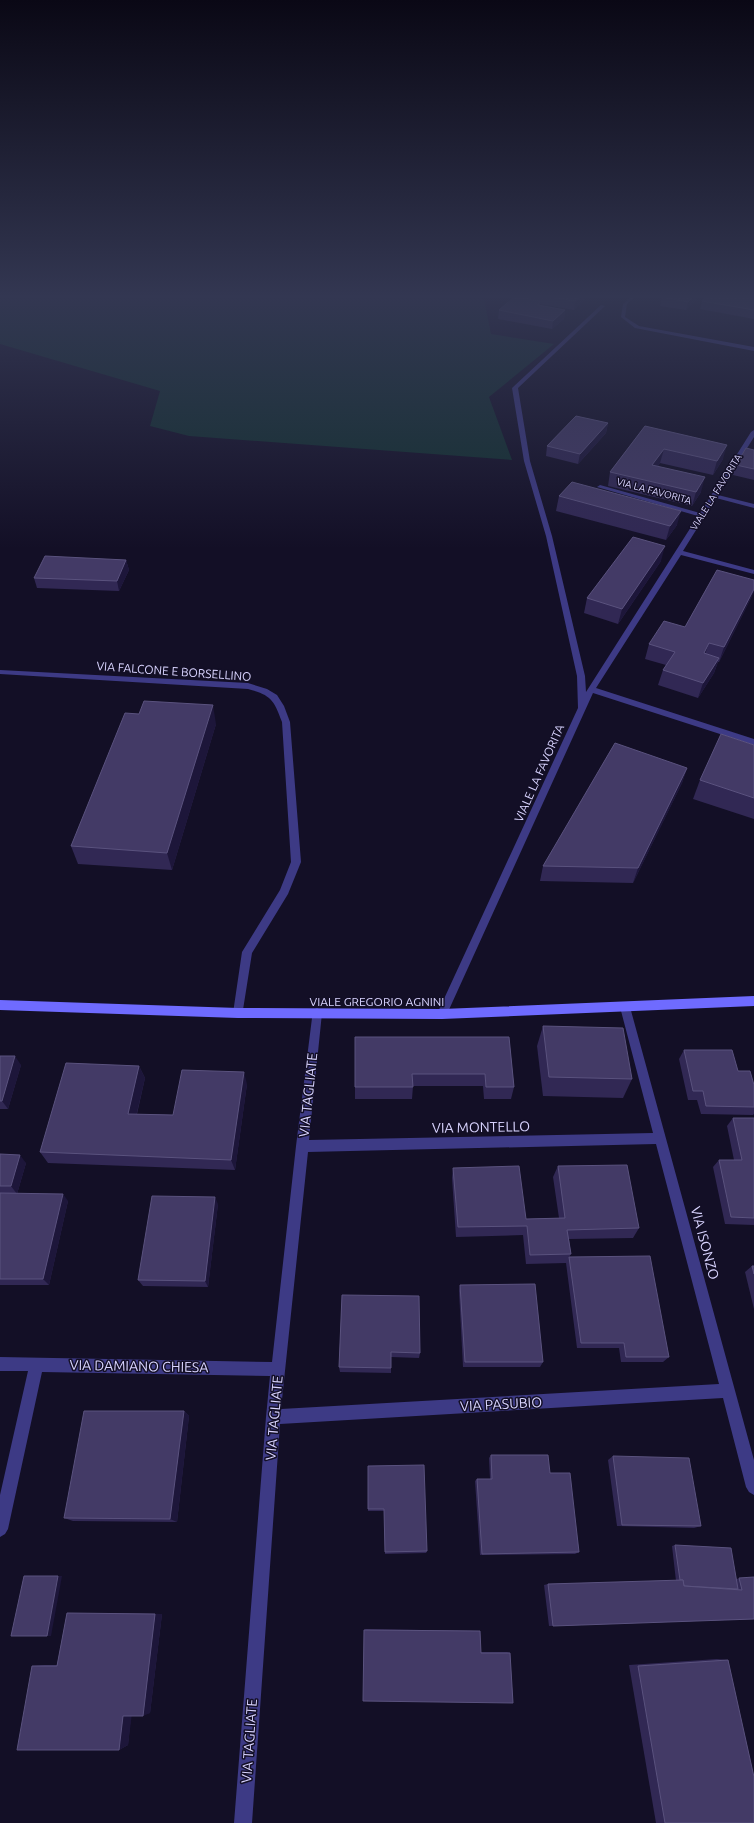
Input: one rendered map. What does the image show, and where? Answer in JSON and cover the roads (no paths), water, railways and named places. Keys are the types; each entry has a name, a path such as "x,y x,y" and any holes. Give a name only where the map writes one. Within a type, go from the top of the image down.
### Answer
{"main road":[{"name":"VIALE GREGORIO AGNINI","path":"0,1005 238,1013 442,1014 754,1001"}],"street":[{"path":"524,379 514,388 527,461 549,536 581,676 582,709"},
{"name":"VIALE LA FAVORITA","path":"442,1014 591,689 754,432"},
{"name":"VIA LA FAVORITA","path":"600,487 702,515"},
{"path":"714,496 754,506"},
{"path":"679,552 754,572"},
{"name":"VIA FALCONE E BORSELLINO","path":"0,672 248,686 267,692 278,700 286,722 296,862 285,890 247,952 238,1013"},
{"path":"591,689 754,742"},
{"name":"VIA ISONZO","path":"625,1007 754,1487"},
{"name":"VIA TAGLIATE","path":"243,1823 273,1417 317,1013"},
{"name":"VIA MONTELLO","path":"302,1146 660,1138"},
{"name":"VIA DAMIANO CHIESA","path":"0,1364 278,1369"},
{"path":"0,1529 37,1364"},
{"name":"VIA PASUBIO","path":"273,1417 728,1391"}]}
